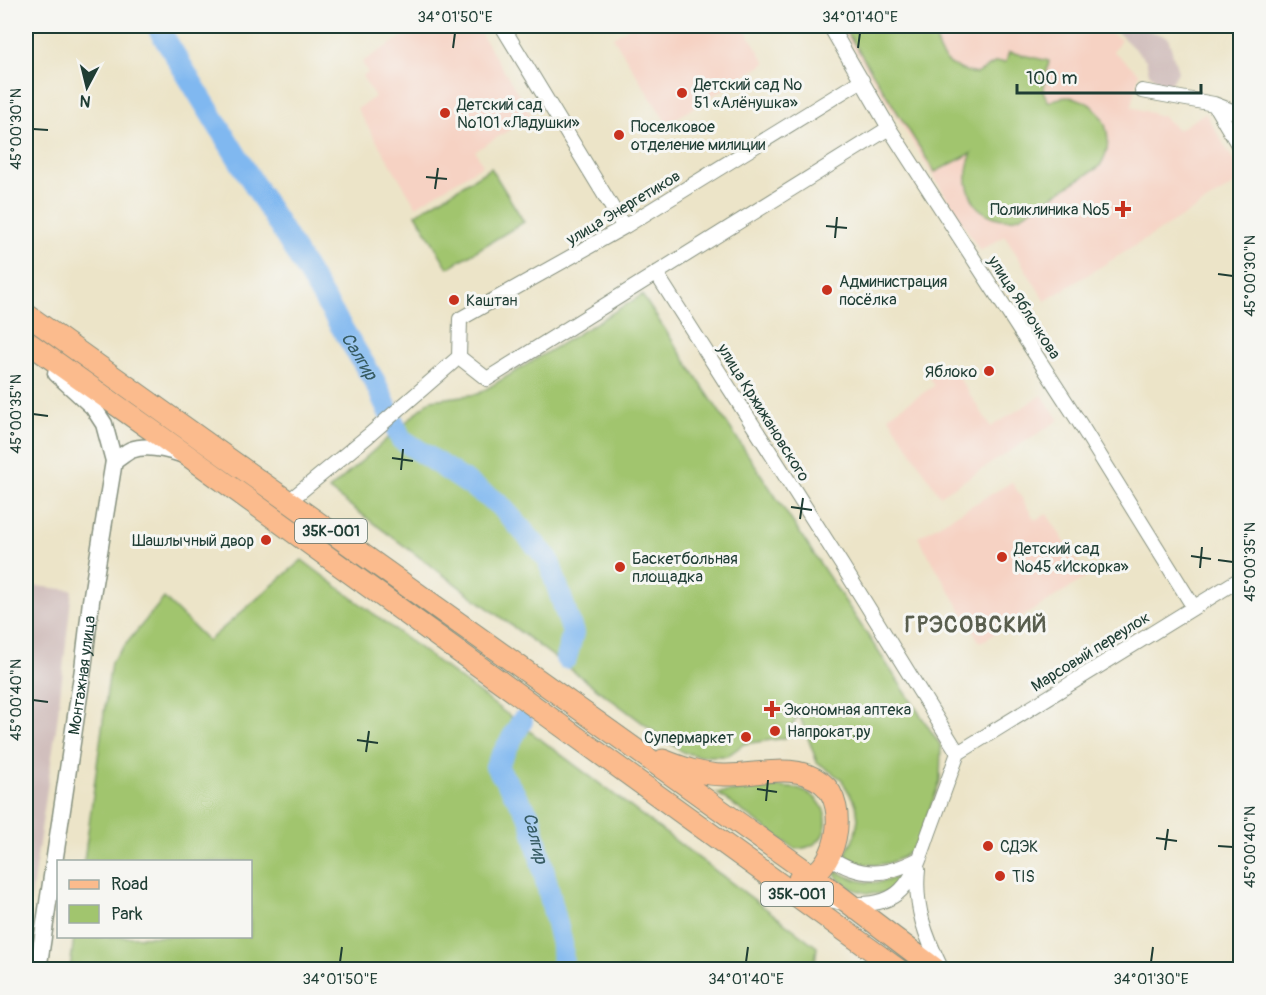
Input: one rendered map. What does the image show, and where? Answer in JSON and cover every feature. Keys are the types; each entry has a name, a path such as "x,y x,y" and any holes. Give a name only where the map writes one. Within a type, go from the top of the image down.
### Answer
{"main road":[{"name":"35К-001","path":"26,314 852,904 937,969"},
{"name":"35К-001","path":"26,341 899,969"},
{"path":"635,749 680,767 707,774 743,775 781,770 813,777 824,784 835,799 838,827 828,856 813,876 798,879 776,871 694,820"}],"street":[{"path":"502,26 624,227"},
{"name":"улица Яблочкова","path":"830,26 889,128 1076,417 1193,606"},
{"name":"улица Энергетиков","path":"459,357 460,319 624,227 862,80"},
{"path":"1142,91 1214,104 1240,114"},
{"path":"1214,104 1240,148"},
{"path":"289,501 459,357 487,379 889,128"},
{"name":"улица Кржижановского","path":"656,273 842,565 958,753"},
{"path":"26,351 64,379 93,407 104,424 114,461 131,450 147,448 166,449 191,458"},
{"name":"Монтажная улица","path":"38,969 91,601 114,461"},
{"name":"Марсовый переулок","path":"958,753 1240,579"},
{"path":"776,871 821,899 852,904 885,900 898,893 908,882 919,859 958,753"},
{"path":"828,856 848,868 882,873 899,869 919,859"},
{"path":"919,859 916,888 922,925 942,969"}],"shaded area":[{"name":"Детский сад №101 «Ладушки»","path":"412,26 476,26 532,116 475,151 483,165 416,206 357,109 375,97 362,76 368,73 362,62 414,29"},
{"name":"Детский сад № 51 «Алёнушка»","path":"631,26 743,26 766,63 667,124 613,37"},
{"path":"840,26 1101,26 1121,40 1113,51 1139,73 1132,107 1164,117 1178,130 1205,113 1240,171 1240,181 1045,301 1005,236 980,251"},
{"path":"1111,26 1141,26 1168,37 1178,72 1166,90 1149,73 1146,60"},
{"path":"950,364 991,427 1042,395 1059,420 940,496 888,416 934,386 929,378"},
{"name":"Детский сад №45 «Искорка»","path":"1012,482 1035,520 1047,514 1087,577 980,643 918,537"},
{"path":"26,585 72,590 57,722 26,931"}],"green space":[{"path":"843,26 924,26 936,29 940,54 959,69 976,74 996,62 1006,62 1009,52 1049,61 1043,92 1049,102 1064,98 1077,99 1089,104 1099,114 1105,125 1108,139 1106,153 1099,167 1018,217 1004,219 986,213 977,206 968,189 967,171 972,153 935,172"},
{"path":"491,168 524,222 448,268 416,214"},
{"path":"642,295 941,746 940,781 917,845 903,857 889,863 874,865 855,863 848,859 846,853 855,835 858,819 856,804 841,779 817,762 799,714 785,738 744,744 727,756 699,756 682,752 329,490 431,400 478,394"},
{"path":"302,560 817,947 814,969 70,969 74,938 252,938 252,860 84,860 111,662 164,598 208,641"},
{"path":"771,787 799,790 813,797 821,805 826,824 824,834 818,841 808,847 795,849 717,793"},
{"path":"837,871 867,882 886,881 902,875 906,878 891,890 876,894 845,885 835,874"}],"waterway":[{"name":"Салгир","path":"157,26 375,382 401,439 499,504 548,559 573,633 566,658"},
{"name":"Салгир","path":"522,721 496,766 530,817 562,944 563,970"}],"place":[{"name":"Детский сад № 51 «Алёнушка»","path":"682,93"},
{"name":"Детский сад №101 «Ладушки»","path":"445,113"},
{"name":"Поселковое отделение милиции","path":"619,135"},
{"name":"Поликлиника №5","path":"1123,209"},
{"name":"Администрация посёлка","path":"827,290"},
{"name":"Каштан","path":"454,300"},
{"name":"Яблоко","path":"989,371"},
{"name":"Шашлычный двор","path":"266,540"},
{"name":"Детский сад №45 «Искорка»","path":"1002,557"},
{"name":"Баскетбольная площадка","path":"620,567"},
{"name":"Экономная аптека","path":"772,709"},
{"name":"Напрокат.ру","path":"775,731"},
{"name":"Супермаркет","path":"746,737"},
{"name":"СДЭК","path":"988,846"},
{"name":"TIS","path":"1000,876"}],"district":[{"name":"ГРЭСОВСКИЙ","path":"976,624"}]}
